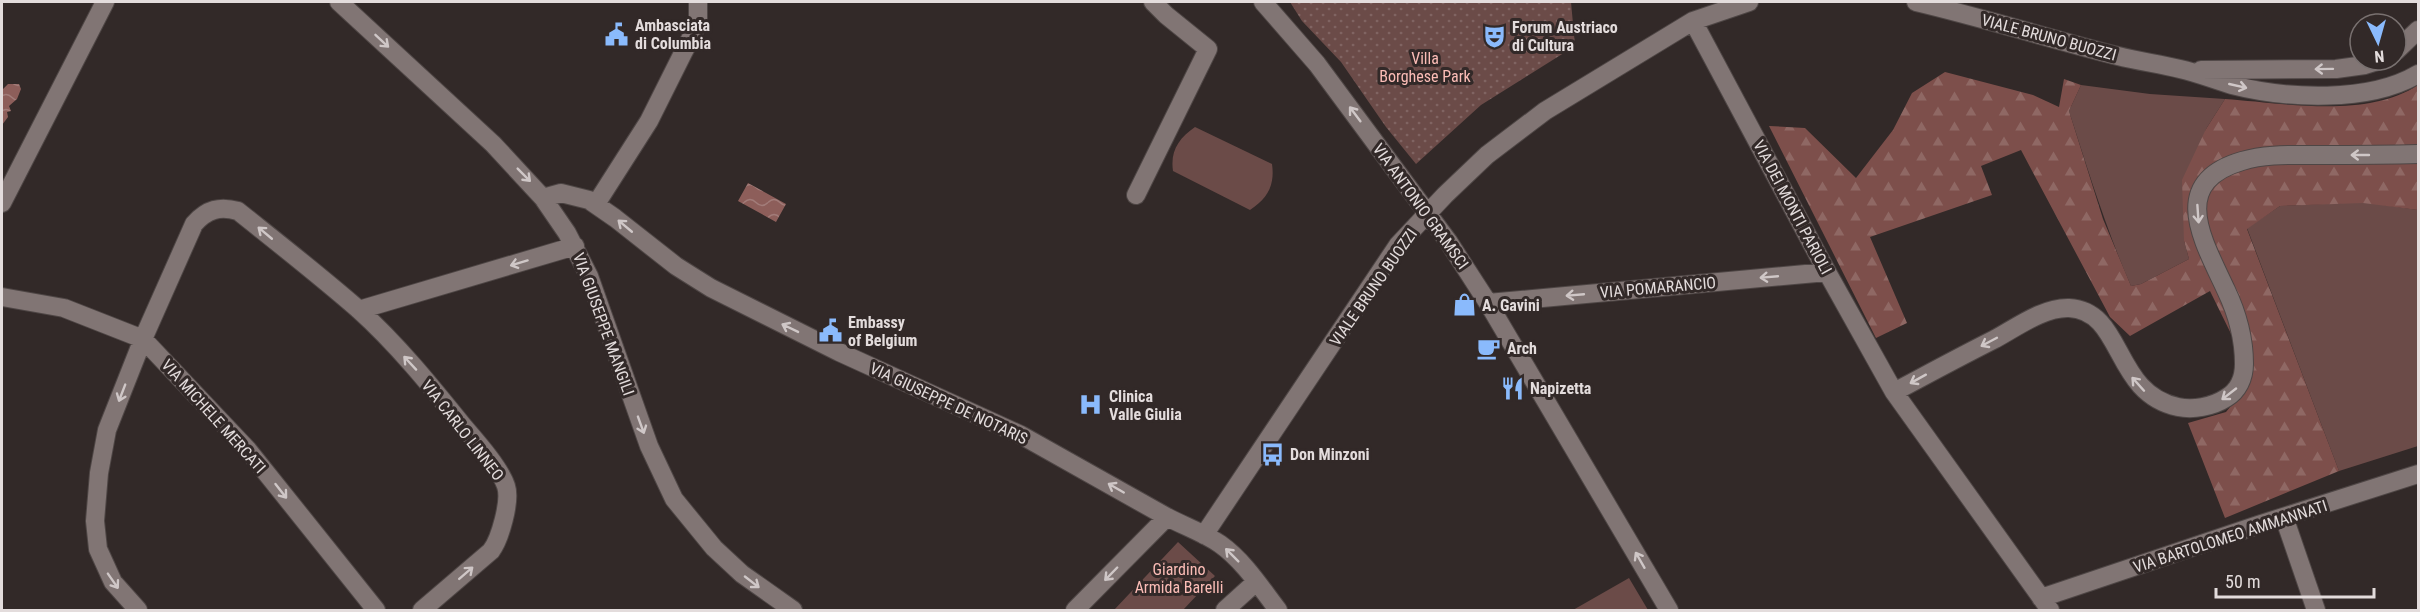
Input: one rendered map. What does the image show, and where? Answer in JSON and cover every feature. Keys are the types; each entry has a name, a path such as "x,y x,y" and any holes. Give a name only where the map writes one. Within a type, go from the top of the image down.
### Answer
{"street":[{"path":"2,203 105,2"},
{"name":"VIA GIUSEPPE MANGILI","path":"339,2 493,144 543,198 575,246 603,313 649,446 671,494 714,548 742,574 793,610"},
{"path":"596,204 649,121 698,24 698,2"},
{"path":"1136,195 1208,49 1153,2"},
{"name":"VIA ANTONIO GRAMSCI","path":"1263,2 1317,63 1428,212 1488,303 1670,610"},
{"name":"VIALE BRUNO BUOZZI","path":"1204,535 1398,245 1428,212 1487,155 1545,111 1694,21 1749,2"},
{"name":"VIALE BRUNO BUOZZI","path":"1916,2 2118,56 2181,69 2234,85 2268,92 2307,95 2364,92 2387,87 2418,74"},
{"name":"VIA DEI MONTI PARIOLI","path":"1694,21 1827,272 1894,392 2046,604"},
{"name":"VIALE BRUNO BUOZZI","path":"2181,69 2348,67"},
{"path":"1894,392 2039,316 2069,308 2086,313 2101,323 2132,378 2152,397 2181,408 2197,408 2216,403 2226,398 2239,386 2244,369 2244,357 2235,312 2210,259 2198,225 2197,203 2208,180 2226,166 2264,156 2418,154"},
{"name":"VIA GIUSEPPE DE NOTARIS","path":"543,198 556,194 570,194 596,204 676,266 711,288 858,361 1020,435 1167,517 1204,535 1226,549 1256,582"},
{"name":"VIA CARLO LINNEO","path":"138,610 113,582 98,549 95,521 99,473 107,430 143,339 194,224 207,212 221,208 238,211 359,310 435,391 471,436 507,488 501,529 496,545 422,610"},
{"path":"359,310 575,246"},
{"name":"VIA POMARANCIO","path":"1488,303 1827,272"},
{"name":"VIA MICHELE MERCATI","path":"2,297 64,308 143,339 248,450 376,610"},
{"name":"VIA BARTOLOMEO AMMANNATI","path":"2046,604 2284,517 2418,474"},
{"path":"1075,610 1167,517"},
{"path":"2284,517 2316,610"},
{"path":"1225,610 1256,582 1278,610"}],"green space":[{"name":"Villa Borghese Park","path":"1290,2 1571,2 1575,46 1481,105 1416,164 1386,127 1341,62 1302,21"},
{"path":"1945,72 2033,95 2059,107 2064,79 2081,85 2069,111 2103,219 2131,286 2141,284 2189,259 2184,241 2182,180 2206,129 2225,99 2299,105 2350,105 2397,96 2418,85 2418,210 2363,203 2280,206 2247,229 2339,471 2225,518 2188,423 2226,412 2249,384 2238,348 2210,291 2130,336 2110,317 2021,150 1981,166 1992,195 1870,237 1907,323 1876,338 1769,126 1805,128 1856,178 1893,130 1912,93"},
{"path":"2081,85 2150,94 2225,99 2206,129 2184,241 2189,259 2141,284 2131,286 2122,265 2069,111"},
{"path":"1195,127 1272,164 1273,172 1269,190 1266,196 1250,210 1173,171 1174,151 1184,136"},
{"path":"2363,202 2418,210 2418,446 2339,471 2247,228 2280,206"},
{"name":"Giardino Armida Barelli","path":"1178,542 1215,576 1183,610 1114,610"},
{"path":"1629,578 1648,610 1573,610"}],"water":[{"path":"8,84 19,84 21,89 17,99 9,106 11,111 7,112 8,117 2,125 2,90"},
{"path":"748,183 786,204 776,222 738,201"}],"place":[{"name":"Ambasciata di Columbia","path":"617,34"},
{"name":"Forum Austriaco di Cultura","path":"1494,36"},
{"name":"A. Gavini","path":"1464,305"},
{"name":"Embassy of Belgium","path":"830,331"},
{"name":"Arch","path":"1489,348"},
{"name":"Napizetta","path":"1512,388"},
{"name":"Clinica Valle Giulia","path":"1091,405"},
{"name":"Don Minzoni","path":"1272,454"}]}
